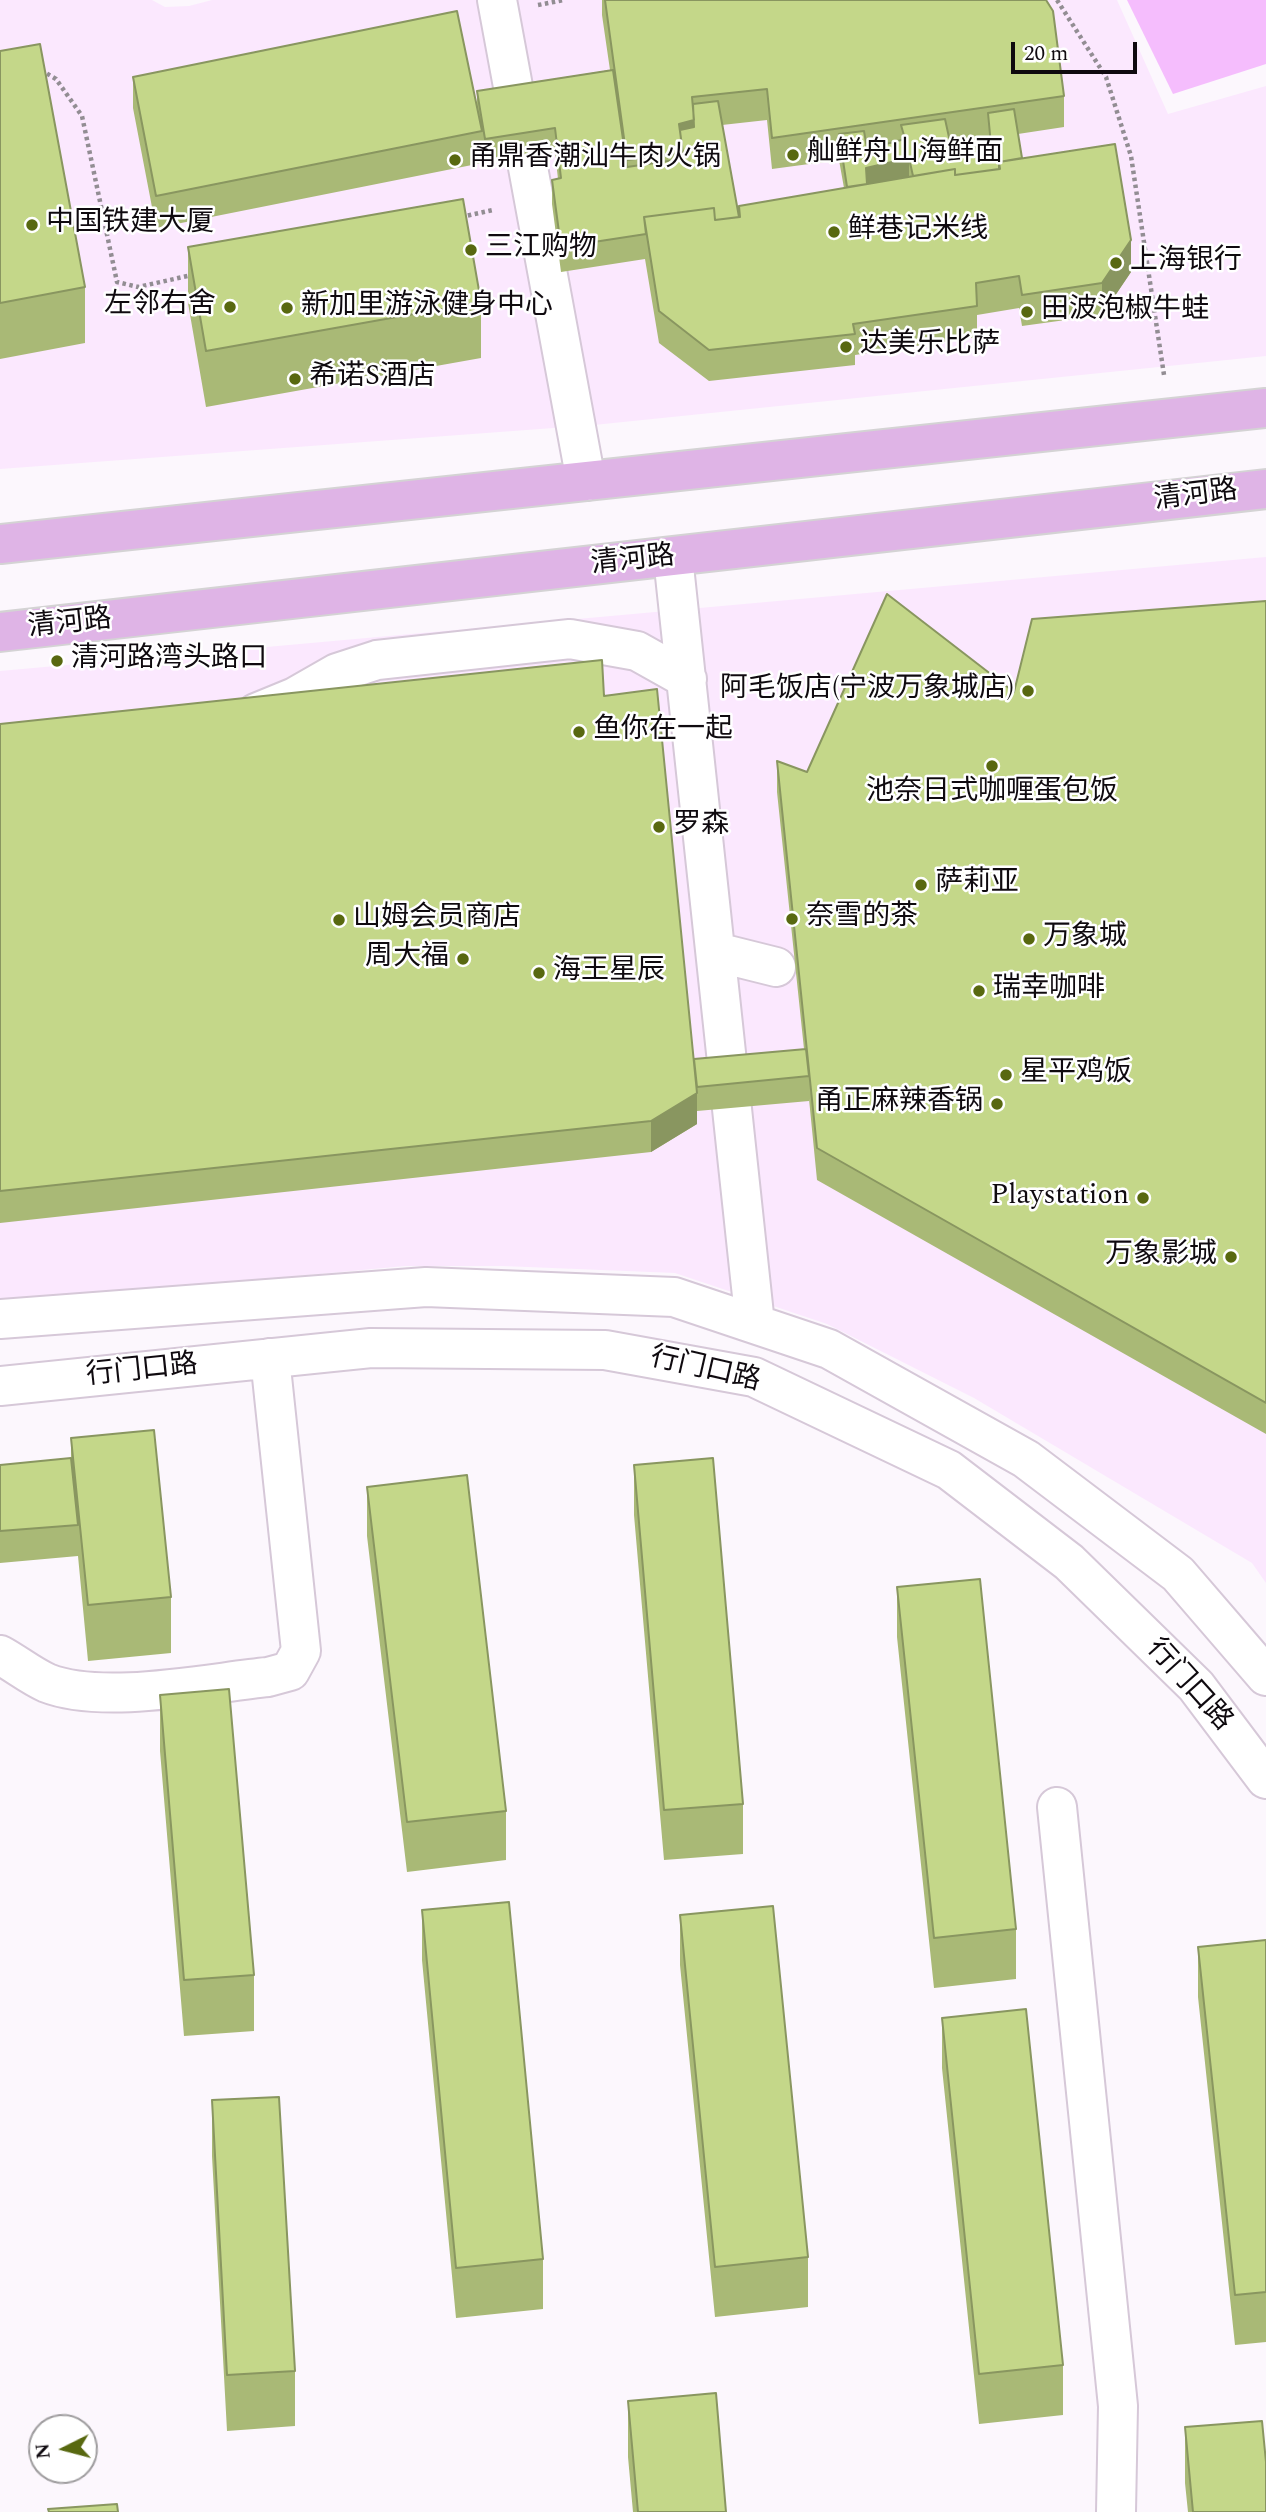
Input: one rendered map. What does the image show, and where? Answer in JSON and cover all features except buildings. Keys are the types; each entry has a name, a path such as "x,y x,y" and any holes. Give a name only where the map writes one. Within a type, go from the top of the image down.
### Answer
{"main road":[{"path":"0,544 1266,408"},
{"name":"清河路","path":"0,632 1266,489"}],"street":[{"path":"497,0 586,481"},
{"path":"673,557 755,1324"},
{"path":"221,719 249,716 295,697 337,673 377,660 570,639 637,651 687,679"},
{"path":"716,952 776,967"},
{"name":"行门口路","path":"0,1319 426,1287 674,1297 829,1349 1026,1459 1178,1574 1266,1676"},
{"name":"行门口路","path":"0,1386 371,1348 605,1350 754,1377 949,1470 1069,1563 1196,1686 1266,1779"},
{"path":"0,1655 47,1683 89,1692 125,1692 268,1676 290,1671 301,1651 270,1358"},
{"path":"1057,1807 1118,2406 1116,2512"}],"path":[{"path":"538,5 564,0"},
{"path":"1058,0 1106,77 1131,156 1164,375"},
{"path":"36,66 56,79 82,116 117,282 138,287 205,272"},
{"path":"450,219 505,207"}],"shaded area":[{"path":"0,0 152,0 165,7 189,6 212,0 1117,0 1168,114 1266,86 1266,356 594,425 0,469"},
{"path":"1127,0 1266,0 1266,64 1173,94"},
{"path":"1266,557 1266,1583 1252,1563 974,1398 827,1324 675,1273 503,1266 405,1266 0,1304 0,671"}],"place":[{"name":"舢鲜舟山海鲜面","path":"793,155"},
{"name":"甬鼎香潮汕牛肉火锅","path":"455,160"},
{"name":"中国铁建大厦","path":"32,225"},
{"name":"鲜巷记米线","path":"834,232"},
{"name":"三江购物","path":"471,250"},
{"name":"上海银行","path":"1116,263"},
{"name":"左邻右舍","path":"230,307"},
{"name":"新加里游泳健身中心","path":"287,308"},
{"name":"田波泡椒牛蛙","path":"1027,312"},
{"name":"达美乐比萨","path":"846,347"},
{"name":"希诺S酒店","path":"295,379"},
{"name":"清河路湾头路口","path":"57,661"},
{"name":"阿毛饭店(宁波万象城店)","path":"1028,691"},
{"name":"鱼你在一起","path":"579,732"},
{"name":"池奈日式咖喱蛋包饭","path":"992,766"},
{"name":"罗森","path":"659,827"},
{"name":"萨莉亚","path":"921,885"},
{"name":"奈雪的茶","path":"792,919"},
{"name":"山姆会员商店","path":"339,920"},
{"name":"万象城","path":"1029,939"},
{"name":"周大福","path":"463,959"},
{"name":"海王星辰","path":"539,973"},
{"name":"瑞幸咖啡","path":"979,991"},
{"name":"星平鸡饭","path":"1006,1075"},
{"name":"甬正麻辣香锅","path":"997,1104"},
{"name":"Playstation","path":"1143,1198"},
{"name":"万象影城","path":"1231,1257"}]}
